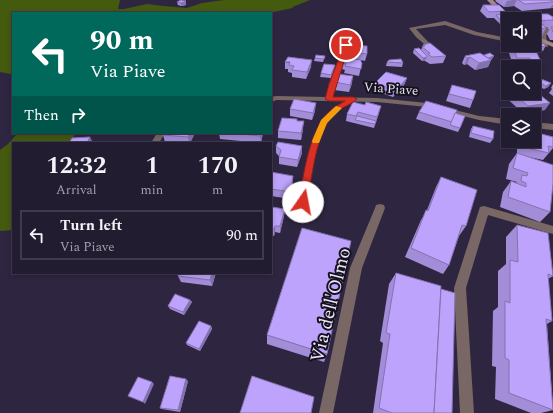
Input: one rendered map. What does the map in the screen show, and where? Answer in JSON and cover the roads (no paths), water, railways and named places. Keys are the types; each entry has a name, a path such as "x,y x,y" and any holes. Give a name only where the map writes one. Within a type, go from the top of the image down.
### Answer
{"main road":[{"path":"490,0 501,12"},
{"path":"541,40 553,45"}],"street":[{"path":"430,47 412,28 444,23 476,34 501,39"},
{"path":"550,33 543,28 553,28"},
{"path":"541,46 546,46 542,33 550,33"},
{"name":"Via Piave","path":"272,100 276,98 377,100 426,105 479,118 501,121"},
{"path":"541,126 553,127"},
{"name":"Via dell'Olmo","path":"326,413 356,268 380,208"},
{"path":"467,413 460,288 484,210 553,230"}],"lane":[{"path":"329,99 332,84 346,45"},
{"path":"303,202 316,139 324,122 334,110 353,99"}]}
